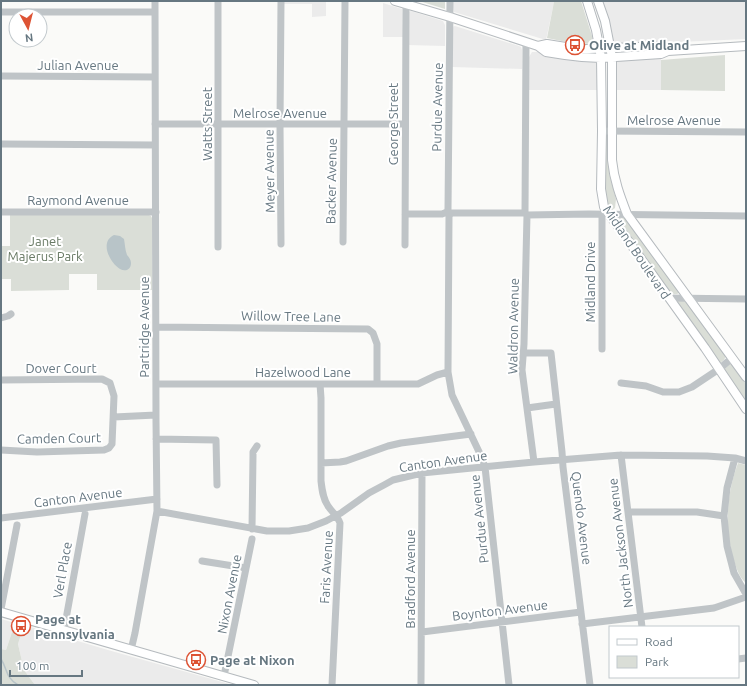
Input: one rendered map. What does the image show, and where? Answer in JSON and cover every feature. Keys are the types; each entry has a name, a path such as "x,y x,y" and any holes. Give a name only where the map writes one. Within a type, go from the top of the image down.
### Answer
{"main road":[{"path":"396,1 538,46 546,52 564,55 601,58 661,54 668,51 746,46"},
{"name":"Midland Boulevard","path":"587,1 596,30 601,58 602,131 600,189 605,214 705,348 746,409"},
{"name":"Midland Boulevard","path":"598,1 611,48 612,57 613,172 616,185 627,214 746,377"},
{"path":"538,46 547,44 578,49 660,46 668,51"},
{"path":"1,612 254,685"}],"street":[{"name":"Partridge Avenue","path":"131,650 157,511 155,1"},
{"name":"Watts Street","path":"218,1 218,247"},
{"name":"Meyer Avenue","path":"281,1 281,244"},
{"name":"Backer Avenue","path":"343,242 345,1"},
{"name":"Purdue Avenue","path":"450,1 448,372 452,395 485,467 509,685"},
{"name":"George Street","path":"405,245 406,4"},
{"path":"1,12 155,12"},
{"name":"Waldron Avenue","path":"526,42 526,214 524,344 522,370 534,462"},
{"name":"Julian Avenue","path":"1,76 155,77"},
{"name":"Melrose Avenue","path":"155,124 405,124"},
{"name":"Melrose Avenue","path":"602,131 746,132"},
{"path":"1,144 155,145"},
{"name":"Raymond Avenue","path":"1,212 156,212"},
{"path":"405,214 627,214 746,216"},
{"name":"Midland Drive","path":"602,350 605,214"},
{"path":"668,298 746,299"},
{"path":"1,318 11,314"},
{"name":"Willow Tree Lane","path":"156,327 368,329 373,333 377,344 377,384"},
{"name":"Quendo Avenue","path":"523,353 551,354 590,685"},
{"path":"621,383 646,386 663,392 679,392 692,387 732,358"},
{"name":"Hazelwood Lane","path":"156,384 418,384 437,375 448,372"},
{"name":"Dover Court","path":"1,380 102,379 110,383 112,386 114,396 114,417"},
{"name":"Faris Avenue","path":"320,384 321,481 327,505 339,519 340,523 332,685"},
{"path":"527,408 556,404"},
{"path":"114,417 156,415"},
{"name":"Camden Court","path":"1,450 37,452 104,450 109,448 112,444 114,417"},
{"path":"321,463 346,461 401,443 471,434"},
{"path":"156,439 216,440 217,485"},
{"path":"252,529 253,456 257,446"},
{"name":"Canton Avenue","path":"157,511 252,529 278,532 294,531 317,525 336,516 369,493 384,485 402,478 422,474 534,462 621,455 707,456 734,458 746,461"},
{"name":"North Jackson Avenue","path":"621,455 642,626"},
{"path":"734,458 727,488 724,516 727,546 734,573 746,594"},
{"name":"Bradford Avenue","path":"421,685 422,474"},
{"name":"Canton Avenue","path":"1,518 157,499"},
{"path":"629,512 697,512 724,516"},
{"name":"Verl Place","path":"64,630 85,514"},
{"path":"1,609 17,525"},
{"name":"Nixon Avenue","path":"224,676 252,539"},
{"path":"202,561 246,568"},
{"path":"582,624 714,608 746,597"},
{"name":"Boynton Avenue","path":"422,632 581,612"}],"shaded area":[{"path":"284,1 326,1 326,16 312,17 312,4 284,4"},
{"path":"452,1 554,1 546,40 454,12"},
{"path":"603,1 746,1 746,39 613,45"},
{"path":"383,3 402,9 403,37 383,37"},
{"path":"411,11 443,21 445,25 445,46 407,45 408,12"},
{"path":"455,26 521,47 522,69 452,67 452,27"},
{"path":"532,52 538,52 549,56 598,62 598,90 529,90 529,57"},
{"path":"661,57 661,90 614,90 615,60"},
{"path":"114,235 120,236 124,239 126,253 131,262 130,267 127,270 122,270 116,266 108,252 107,242"},
{"path":"1,619 15,623 6,650 1,649"},
{"path":"24,625 233,685 35,685 24,670 18,644"}],"green space":[{"path":"419,1 445,1 445,9"},
{"path":"554,1 581,1 592,36 593,41 590,44 571,43 547,38"},
{"path":"725,55 725,91 661,90 661,60"},
{"path":"606,135 609,138 609,173 616,199 615,208 612,210 609,210 604,198"},
{"name":"Janet Majerus Park","path":"10,214 151,216 152,290 97,290 97,274 69,274 69,290 11,291 11,279 1,279 1,246 10,246"},
{"path":"627,218 679,293 669,294 616,219"},
{"path":"675,301 687,302 726,356 724,360 720,363"},
{"path":"729,364 733,365 746,384 746,405 723,371"},
{"path":"738,463 746,465 746,583 738,572 731,552 728,526 731,488"},
{"path":"15,623 24,625 18,644 24,670 35,685 1,685 1,649 6,650"}],"waterway":[{"path":"1,659 9,676 18,685"}],"place":[{"name":"Olive at Midland","path":"575,45"},
{"name":"Page at Pennsylvania","path":"21,626"},
{"name":"Page at Nixon","path":"196,660"}]}
